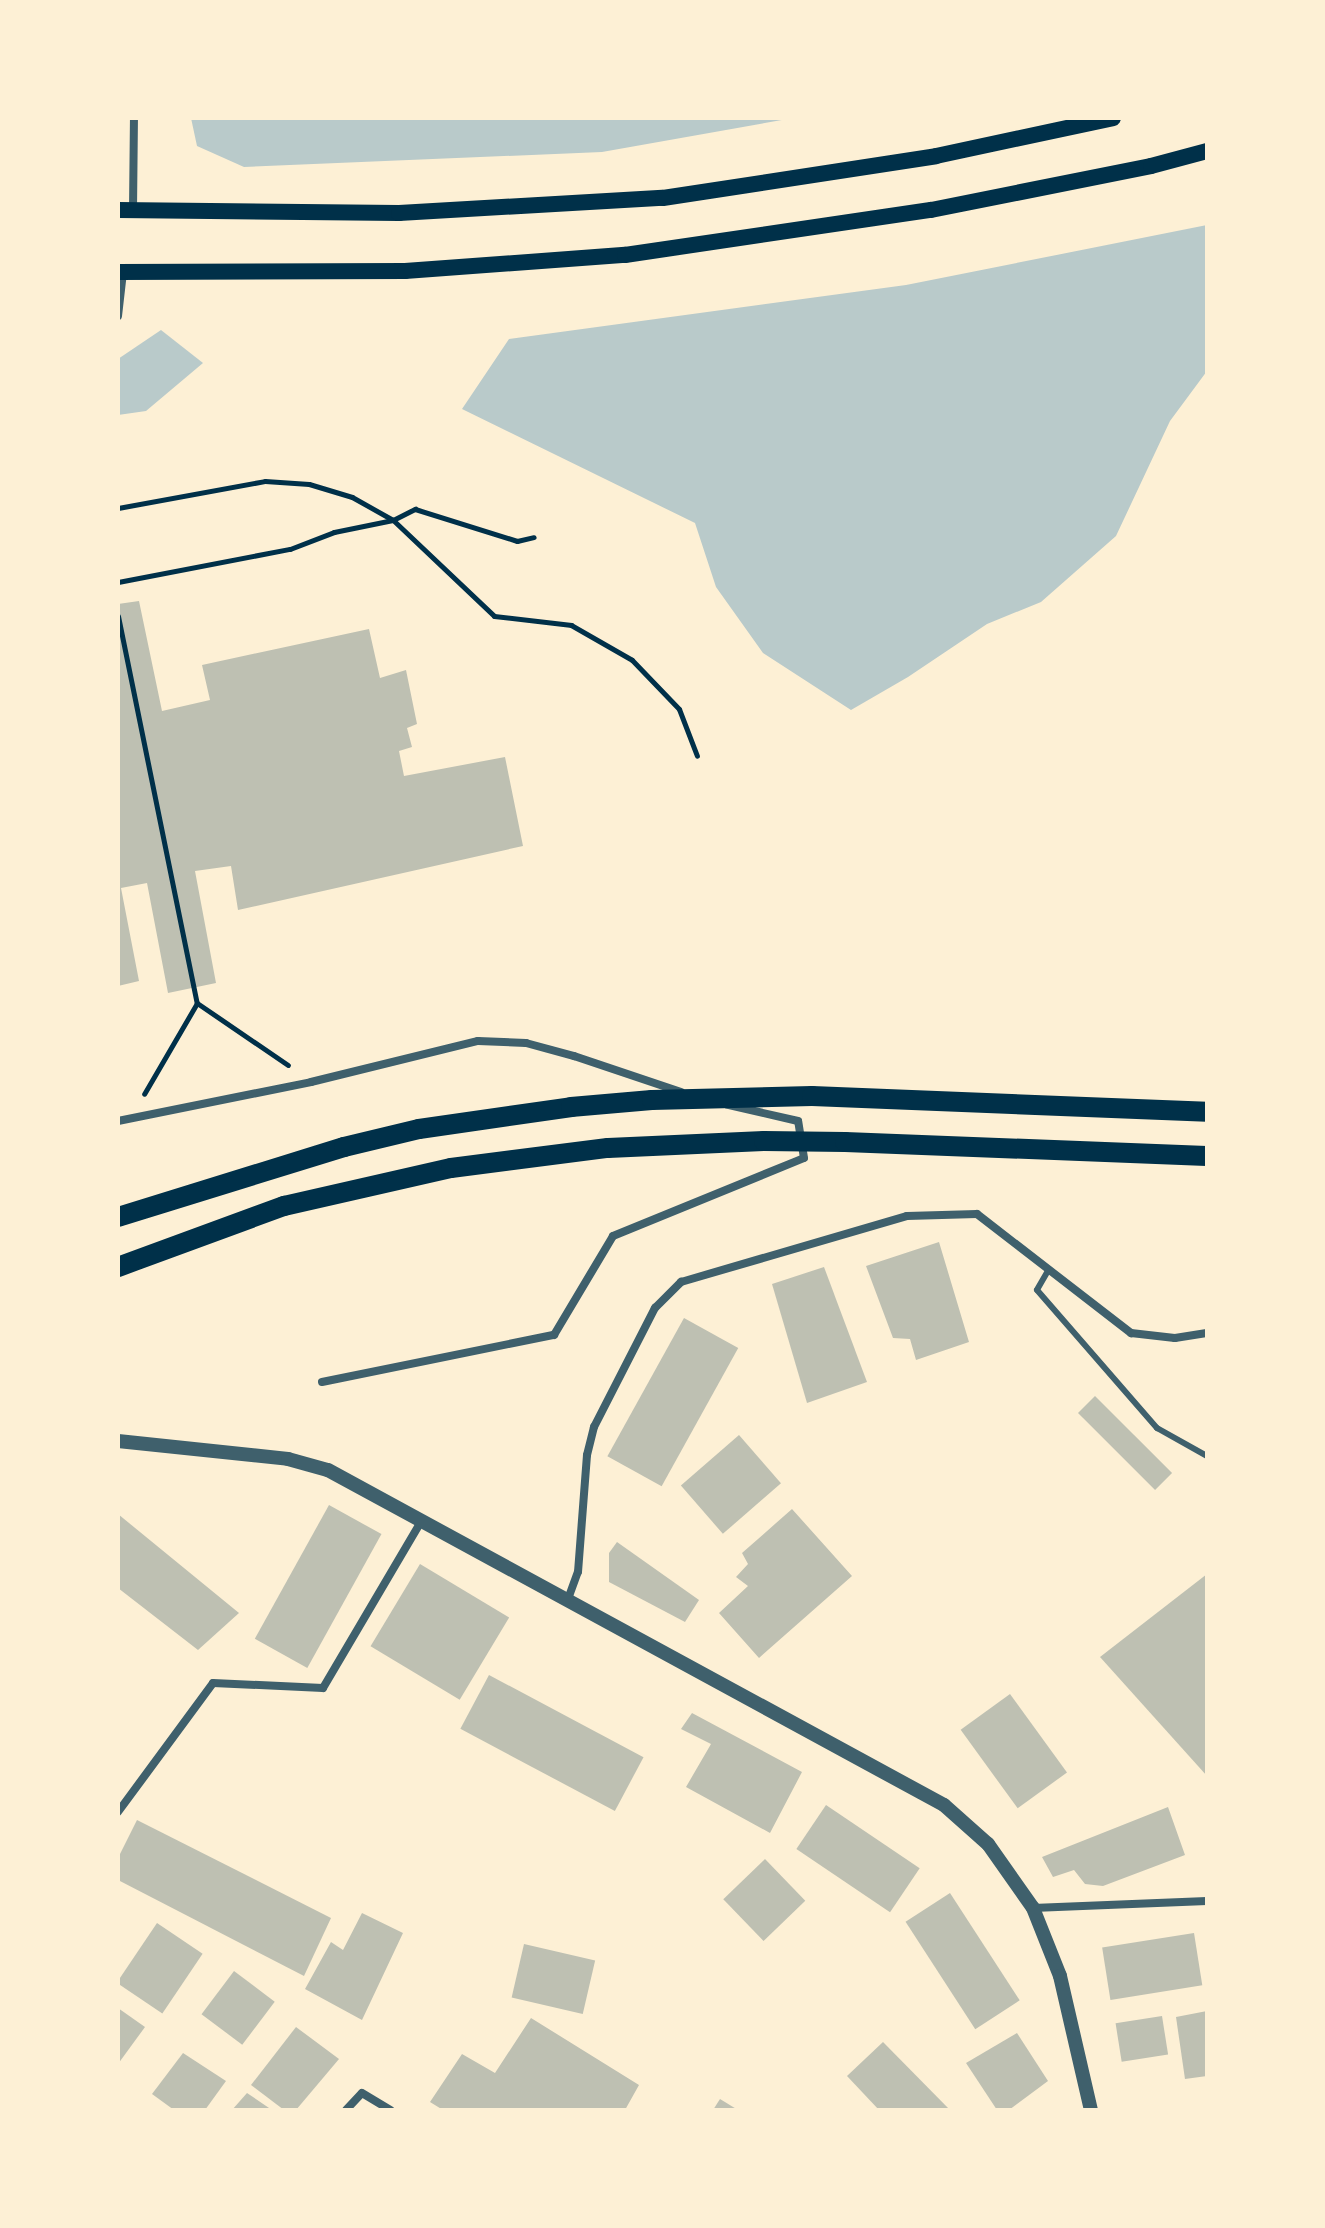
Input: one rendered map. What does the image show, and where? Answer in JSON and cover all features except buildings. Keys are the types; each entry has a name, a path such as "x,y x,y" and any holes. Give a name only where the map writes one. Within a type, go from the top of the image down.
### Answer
{"main road":[{"path":"125,210 399,213 663,198 936,156 1113,118"},
{"path":"121,272 405,271 625,255 931,210 1207,151"},
{"path":"118,1217 253,1172 419,1129 585,1106 665,1100 812,1096 1207,1112"},
{"path":"118,1267 284,1206 451,1168 608,1148 764,1141 845,1142 1207,1156"}],"street":[{"path":"125,210 134,118"},
{"path":"118,316 121,272"},
{"path":"118,1121 311,1082 478,1041 526,1043 574,1056 668,1089 798,1121 804,1158 613,1236 554,1335 322,1382"},
{"path":"568,1599 578,1572 587,1455 594,1427 655,1308 681,1282 907,1216 977,1214 1131,1333 1175,1338 1207,1333"},
{"path":"118,1441 288,1459 328,1470 944,1805 988,1844 1033,1908 1060,1976 1091,2110"},
{"path":"118,1812 213,1683 323,1688 422,1519"},
{"path":"1033,1908 1207,1901"},
{"path":"346,2110 362,2093 390,2110"}],"lane":[{"path":"1049,1269 1037,1290 1157,1428 1207,1456"}],"path":[{"path":"118,508 265,481 309,484 352,497 393,520 494,616 571,625 632,660 679,709 697,756"},
{"path":"118,581 290,549 334,532 393,520 415,509 517,541 534,537"},
{"path":"118,616 197,1003 129,1119"},
{"path":"197,1003 311,1082"}],"shaded area":[{"path":"191,118 793,118 602,152 244,167 197,146"},
{"path":"1207,225 1207,371 1170,421 1116,536 1041,602 987,624 908,677 851,710 763,653 716,587 695,523 462,409 509,339 906,285"},
{"path":"161,330 203,363 146,411 118,415 118,359"}]}
